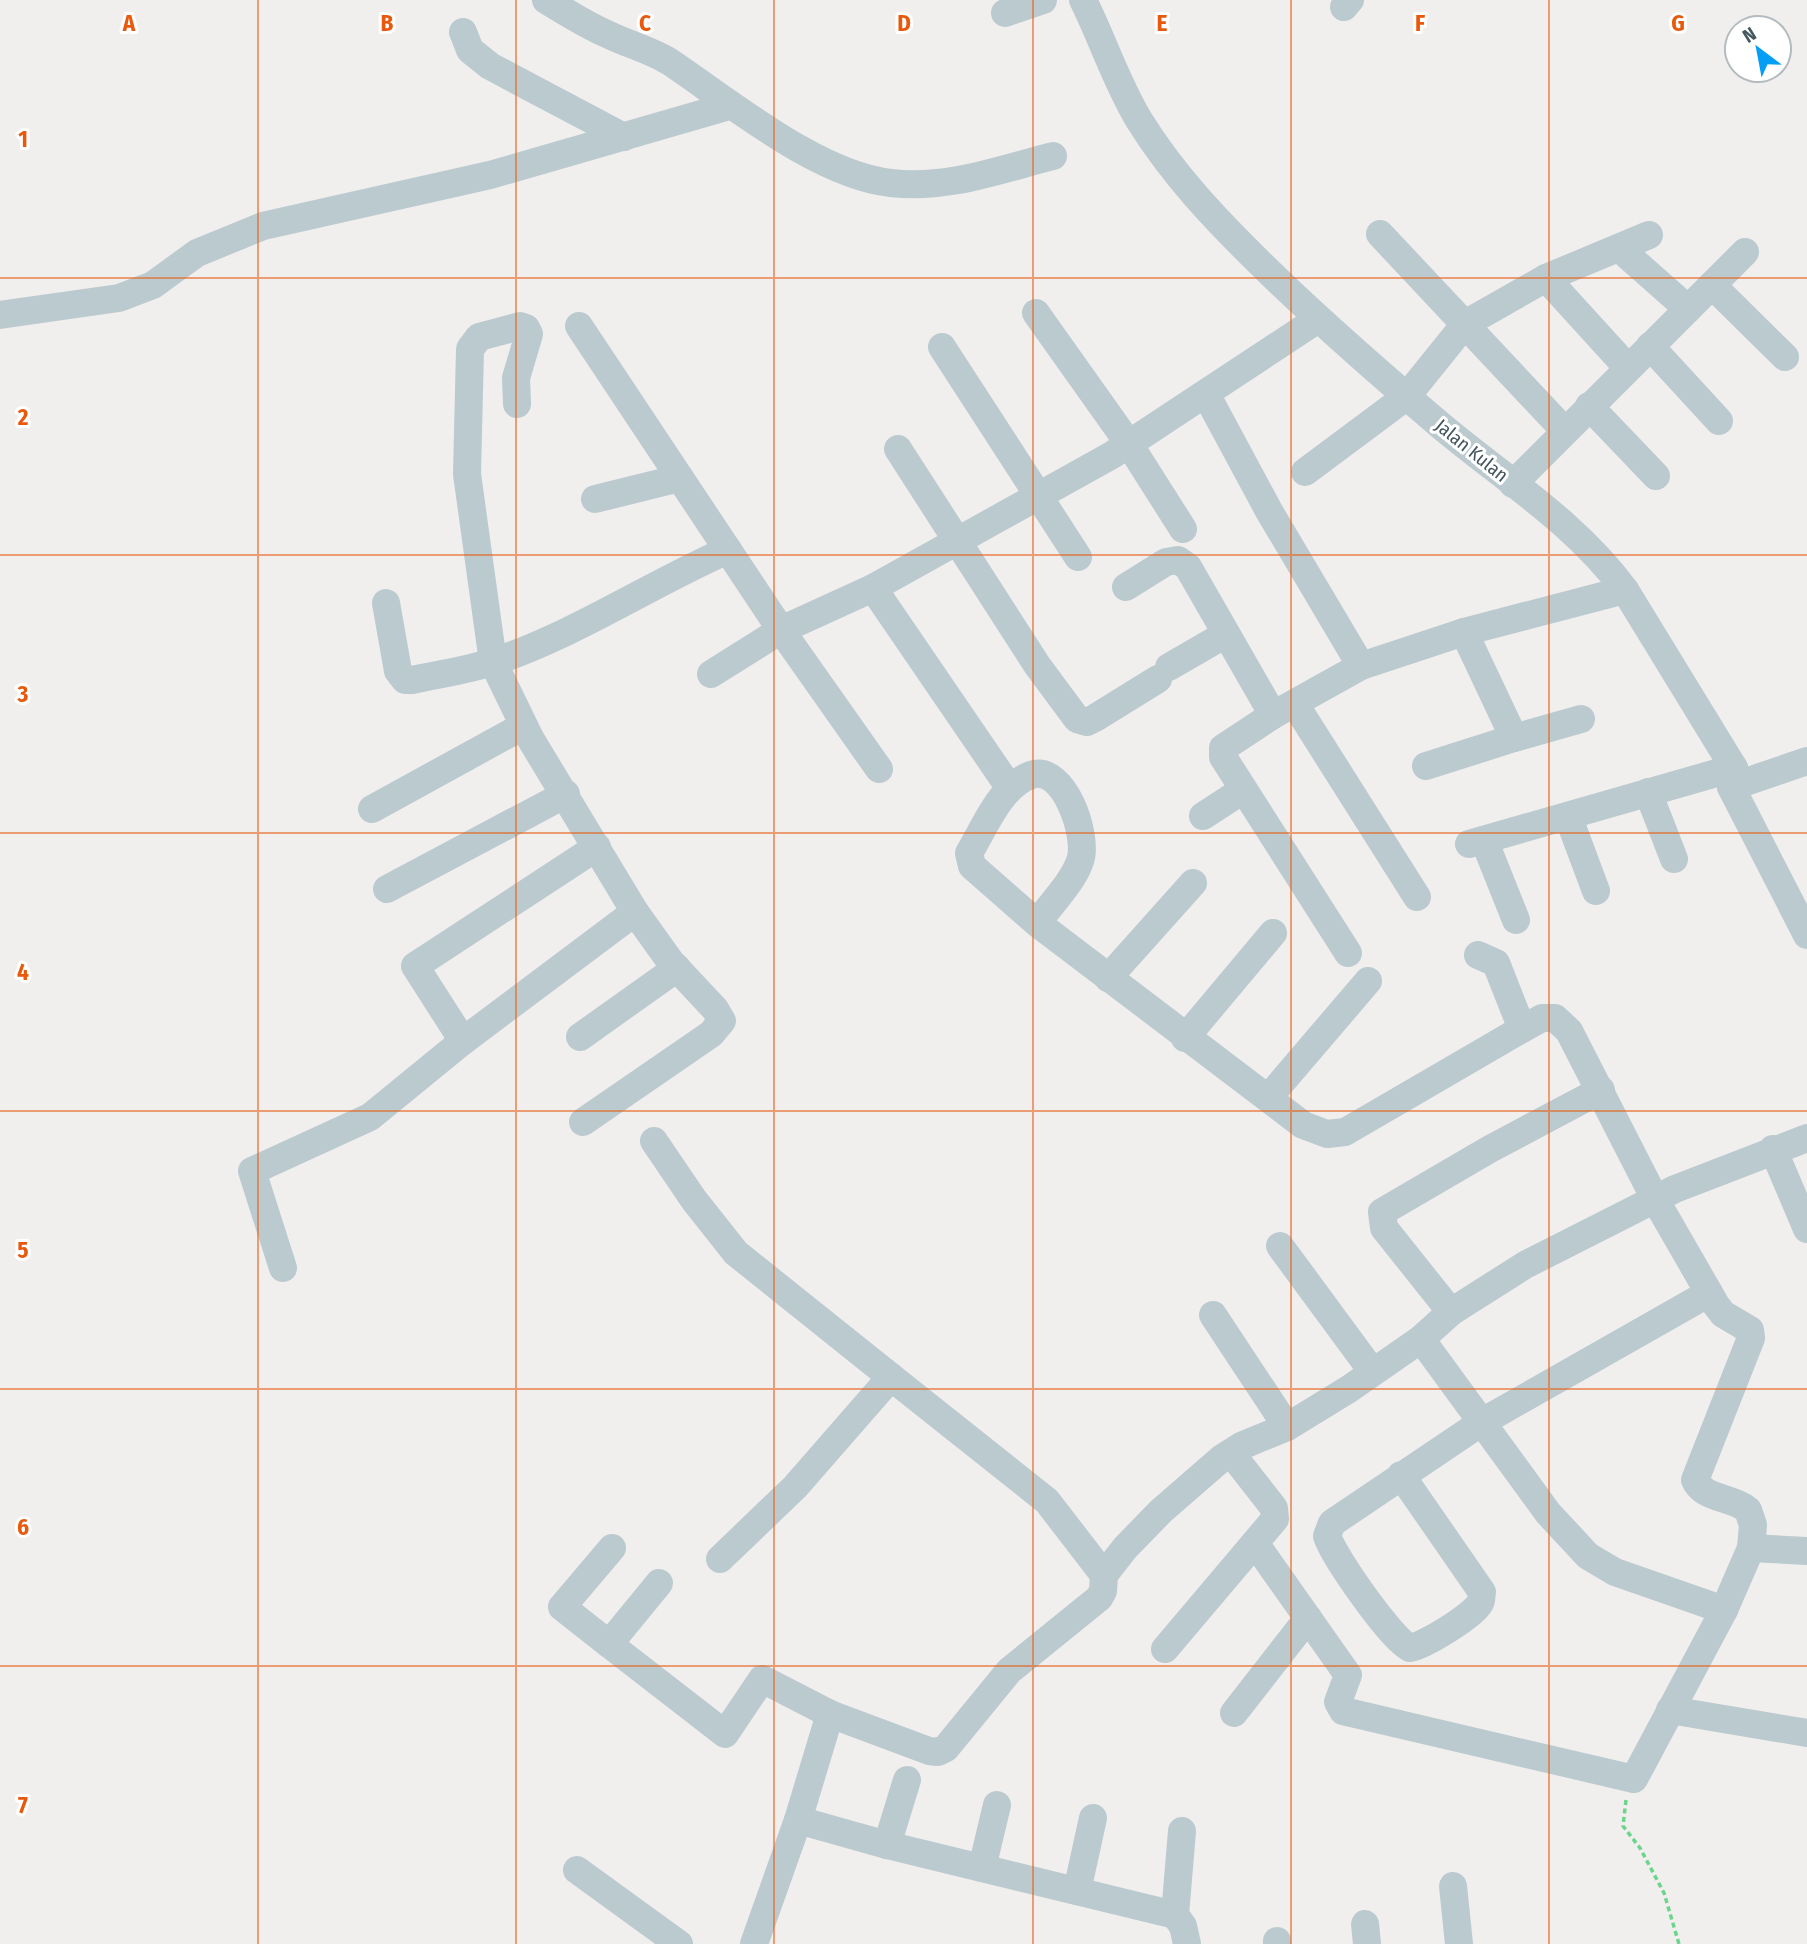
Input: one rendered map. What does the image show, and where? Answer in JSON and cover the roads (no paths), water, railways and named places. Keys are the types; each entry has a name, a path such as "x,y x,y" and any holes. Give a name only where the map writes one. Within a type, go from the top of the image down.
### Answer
{"street":[{"path":"547,0 603,33 668,61 729,106 843,171 894,184 949,183 1053,156"},
{"path":"1005,13 1043,0"},
{"name":"Jalan Kulan","path":"1083,0 1116,76 1164,157 1212,216 1318,319 1406,396 1582,538 1625,590 1732,777 1807,935"},
{"path":"463,32 470,50 490,66 624,137"},
{"path":"0,315 119,298 153,285 197,253 263,226 320,211 406,196 729,106"},
{"path":"1380,234 1564,430"},
{"path":"1305,472 1406,396 1465,324 1546,278 1649,235"},
{"path":"1619,248 1688,309"},
{"path":"1513,484 1564,430 1745,252"},
{"path":"1546,278 1628,368"},
{"path":"1712,285 1785,357"},
{"path":"1036,313 1129,444 1183,529"},
{"path":"711,674 781,630 873,588 1129,444 1318,319"},
{"path":"517,404 516,378 529,334 526,328 520,326 479,337 470,349 467,474 493,662 523,726 635,912 677,968 722,1019 720,1026 583,1122"},
{"path":"579,326 781,630 878,769"},
{"path":"1650,346 1719,421"},
{"path":"942,347 1078,557"},
{"path":"1206,394 1269,511 1361,666"},
{"path":"1589,406 1656,476"},
{"path":"898,449 1037,665 1077,719 1087,722 1095,718 1226,634"},
{"path":"595,499 680,478"},
{"path":"386,603 398,671 405,680 493,662 576,628 680,572 728,550"},
{"path":"1126,587 1166,562 1178,560 1188,567 1226,634 1284,709 1417,898"},
{"path":"873,588 1009,787"},
{"path":"1348,953 1243,790 1223,757 1223,748 1284,709 1361,666 1464,632 1625,590"},
{"path":"1464,632 1514,738"},
{"path":"1426,766 1581,719"},
{"path":"372,809 523,726"},
{"path":"1516,920 1476,842 1648,792 1807,761"},
{"path":"1038,923 1079,865 1081,837 1076,814 1066,794 1051,777 1033,774 1009,787 969,853 978,872 1038,923 1185,1038 1315,1133 1345,1132 1522,1029 1550,1017 1562,1022 1601,1090 1655,1199 1709,1293 1723,1314 1749,1328 1751,1339 1695,1480 1704,1491 1726,1498 1748,1510 1753,1525 1751,1548 1724,1610 1634,1779 1343,1712 1339,1702 1348,1675 1255,1543"},
{"path":"1203,816 1243,790"},
{"path":"1648,792 1674,859"},
{"path":"387,888 566,794"},
{"path":"1568,816 1596,891"},
{"path":"463,1041 415,966 597,847"},
{"path":"1108,978 1193,883"},
{"path":"283,1268 252,1171 370,1117 463,1041 635,912"},
{"path":"1185,1038 1273,933"},
{"path":"1478,955 1496,964 1522,1029"},
{"path":"580,1037 677,968"},
{"path":"1269,1097 1367,981"},
{"path":"1451,1312 1384,1228 1382,1212 1490,1149 1601,1090"},
{"path":"612,1548 562,1607 725,1734 762,1679 827,1723 938,1752 946,1748 1009,1671 1099,1598 1103,1591 1104,1576 1161,1511 1231,1453 1287,1427 1421,1339 1451,1312 1525,1265 1655,1199 1773,1149 1807,1138"},
{"path":"654,1142 694,1200 736,1253 1047,1501 1104,1576"},
{"path":"1773,1149 1807,1229"},
{"path":"1280,1246 1373,1371"},
{"path":"1401,1475 1479,1584 1481,1600 1474,1610 1440,1633 1410,1648 1398,1640 1379,1616 1335,1552 1327,1536 1332,1523 1401,1475 1482,1422 1709,1293"},
{"path":"1213,1315 1287,1427"},
{"path":"1421,1339 1548,1513 1588,1556 1615,1572 1724,1610"},
{"path":"720,1559 795,1487 891,1377"},
{"path":"1165,1649 1255,1543 1276,1514 1231,1453"},
{"path":"1751,1548 1807,1551"},
{"path":"609,1644 659,1583"},
{"path":"1234,1713 1308,1618"},
{"path":"1670,1710 1807,1733"},
{"path":"754,1944 798,1819 827,1723"},
{"path":"887,1844 907,1780"},
{"path":"982,1868 998,1805"},
{"path":"1077,1891 1093,1818"},
{"path":"798,1819 887,1844 1175,1915 1183,1926 1187,1944"},
{"path":"1175,1915 1182,1831"},
{"path":"577,1870 679,1944"},
{"path":"1453,1885 1459,1944"}]}
